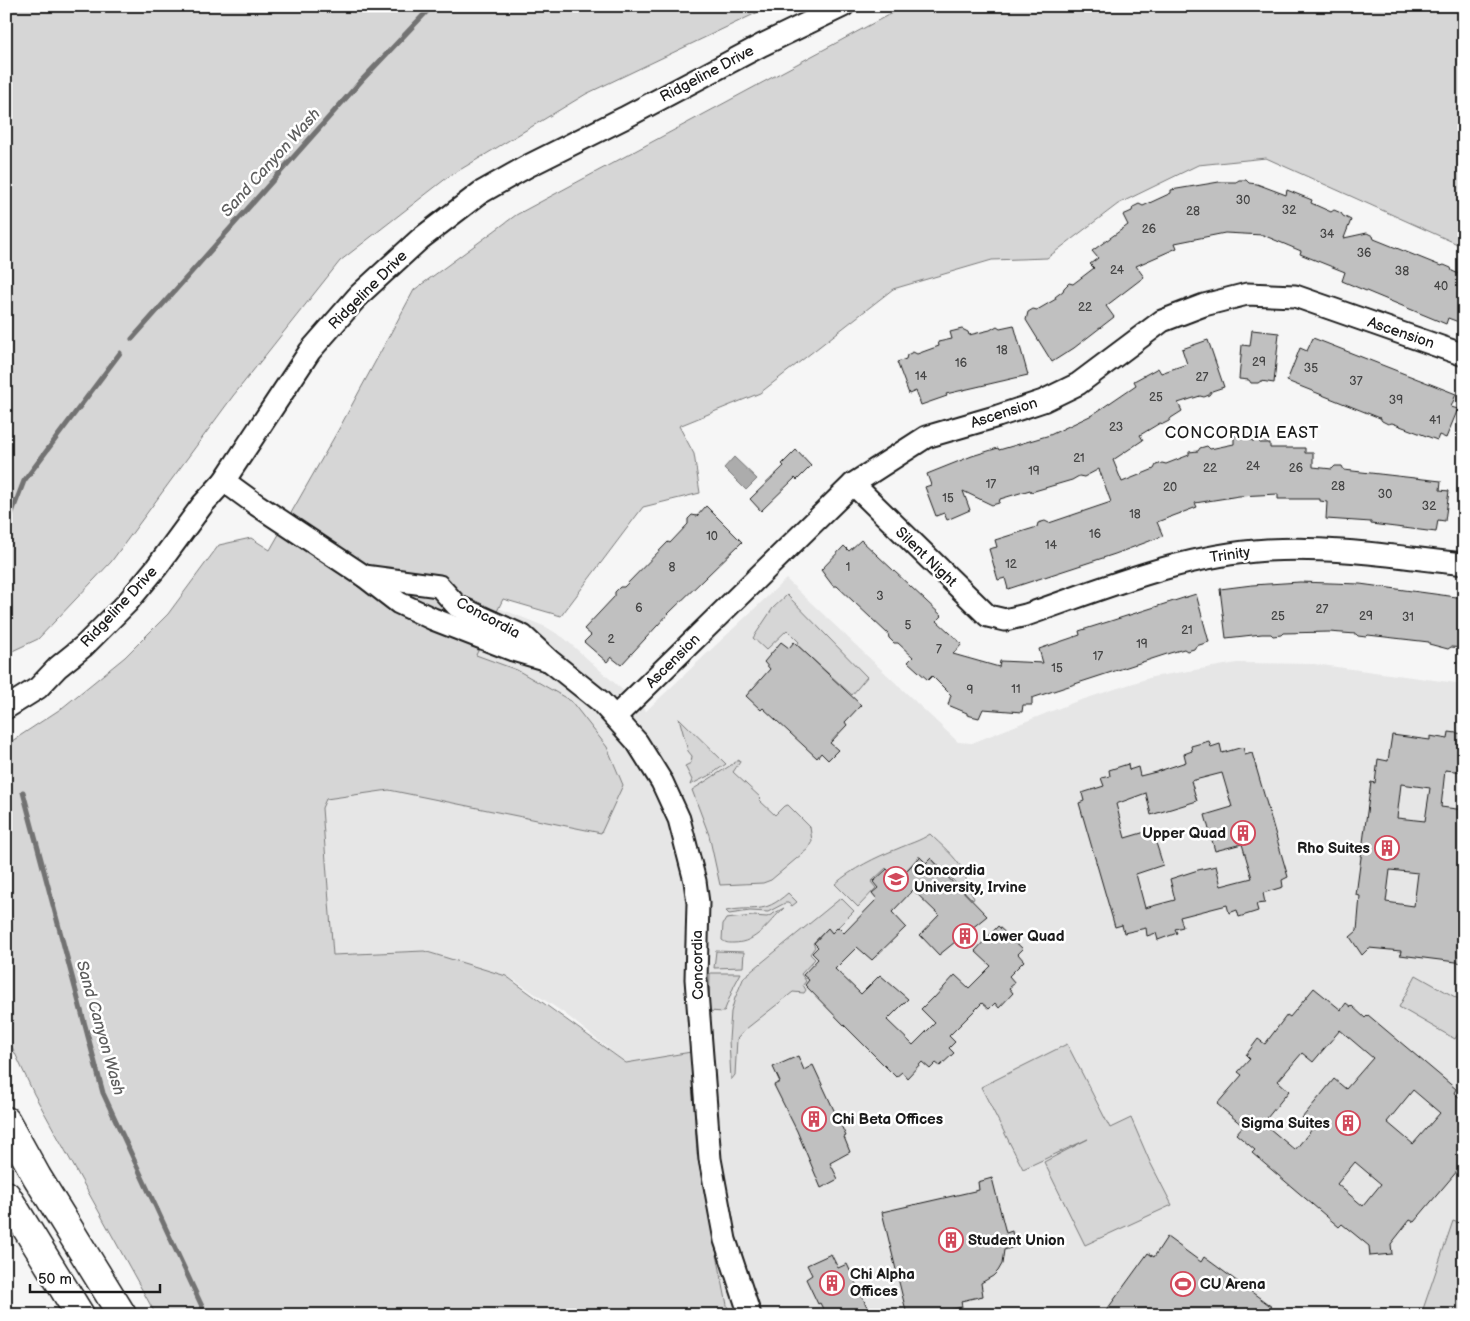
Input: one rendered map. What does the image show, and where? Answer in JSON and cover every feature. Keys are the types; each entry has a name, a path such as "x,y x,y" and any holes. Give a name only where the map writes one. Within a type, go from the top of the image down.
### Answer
{"main road":[{"path":"6,1121 37,1176 122,1315"},
{"path":"6,1195 80,1315"}],"street":[{"name":"Ridgeline Drive","path":"6,708 38,688 127,603 156,568 203,504 224,481 310,351 359,295 420,239 480,194 526,167 762,45 843,6"},
{"name":"Ascension","path":"615,717 853,484 926,437 1042,401 1078,384 1162,321 1204,305 1247,294 1300,297 1464,355"},
{"name":"Concordia","path":"224,481 256,505 364,576 399,603 433,619 513,650 550,661"},
{"name":"Silent Night","path":"853,484 988,616 1005,620"},
{"name":"Trinity","path":"1005,620 1026,616 1155,570 1200,559 1266,550 1329,549 1464,564"},
{"name":"Concordia","path":"364,576 439,586 457,606 523,636 550,661 600,700 637,742 662,782 679,819 698,903 696,980 710,1159 725,1240 750,1315"}],"shaded area":[{"path":"6,6 771,6 586,94 448,177 340,261 233,396 111,562 38,639 6,654"},
{"path":"905,6 1464,6 1464,247 1266,158 1198,165 1118,204 1047,258 992,260 893,289 760,393 679,426 694,454 700,493 643,507 561,616 503,599 476,655 517,670 571,701 607,747 623,785 601,833 389,790 326,799 322,808 333,955 424,951 506,976 626,1063 691,1052 697,1154 729,1315 156,1315 34,1094 6,1034 6,745 62,708 125,657 168,614 219,545 251,538 270,550 340,427 414,290 516,215"},
{"path":"734,457 757,479 746,490 724,468"},
{"name":"Concordia University, Irvine","path":"786,579 958,742 972,743 1072,703 1152,677 1237,663 1314,664 1464,684 1464,1315 729,1315 697,1154 691,1052 626,1063 564,1013 514,980 425,951 333,955 322,807 399,631 494,606 546,627 564,638 646,711"},
{"path":"787,595 867,677 852,695 797,645 799,642 787,630 766,650 753,638 773,608"},
{"path":"679,718 726,764 690,785 692,780 685,766 691,763 692,756 688,751"},
{"path":"739,760 740,762 733,772 761,798 759,800 775,815 784,806 788,805 810,827 812,841 808,849 771,880 763,883 720,885 709,835 692,790"},
{"path":"930,834 959,864 964,872 974,898 973,900 931,858 926,863 919,856 904,873 897,866 891,873 886,868 871,882 876,888 858,907 835,884 864,864"},
{"path":"788,893 797,902 792,906 785,903 768,912 750,911 729,914 726,911 765,907"},
{"path":"841,898 854,911 832,933 827,929 813,943 815,947 810,954 815,959 801,974 806,981 803,985 806,990 804,993 793,992 746,1029 737,1039 735,1075 731,1080 729,1040 731,1012 744,977"},
{"path":"784,908 756,936 742,942 727,943 722,940 723,924 726,919 753,916 767,917"},
{"path":"716,951 744,952 743,967 714,968"},
{"path":"710,973 741,973 724,1012 709,1011"},
{"path":"1416,975 1464,1002 1464,1024 1455,1039 1399,1007"},
{"path":"1067,1044 1110,1128 1131,1118 1150,1162 1172,1205 1085,1245 1044,1162 1088,1139 1023,1169 981,1087"},
{"path":"1453,1221 1464,1225 1464,1315 1421,1315"}],"building":[{"path":"1246,180 1249,183 1257,184 1286,195 1287,190 1312,200 1311,203 1331,212 1334,210 1341,213 1351,220 1344,238 1367,233 1373,236 1374,239 1441,266 1444,265 1464,276 1464,324 1448,318 1446,324 1342,281 1345,272 1300,254 1301,251 1263,235 1225,233 1175,243 1177,248 1136,266 1144,277 1106,306 1114,317 1074,348 1052,362 1026,320 1028,312 1033,309 1037,310 1056,299 1055,297 1069,283 1073,284 1094,268 1090,264 1098,258 1092,251 1128,225 1123,215 1132,211 1133,207 1139,204 1143,206 1171,193 1171,190 1219,182 1236,182"},
{"path":"1014,325 1028,375 946,394 947,396 921,405 916,391 909,394 897,362 906,359 907,355 913,352 917,354 939,346 938,342 952,339 950,332 962,329 968,332 969,335 990,330 997,326 1000,328"},
{"path":"1252,330 1279,333 1274,383 1261,381 1251,383 1249,380 1239,379 1242,345 1250,346"},
{"path":"1313,338 1456,394 1451,407 1458,409 1446,438 1439,435 1437,440 1392,423 1388,424 1380,418 1287,381 1300,348 1307,351"},
{"path":"1208,340 1224,387 1212,391 1204,397 1200,396 1178,403 1182,411 1169,421 1163,424 1160,423 1140,435 1143,440 1113,460 1122,482 1154,469 1156,465 1166,464 1189,455 1189,452 1198,451 1200,448 1207,446 1210,449 1234,444 1234,436 1251,435 1252,441 1270,443 1270,448 1305,448 1305,453 1313,453 1313,467 1332,469 1335,466 1342,466 1344,470 1441,481 1440,490 1449,491 1445,521 1438,520 1436,532 1371,524 1371,522 1326,519 1327,502 1320,501 1320,499 1278,499 1278,494 1239,496 1195,503 1197,507 1157,522 1163,536 1115,554 1008,589 1005,578 998,580 989,549 997,547 995,540 1037,527 1038,523 1045,521 1049,523 1111,502 1099,469 1084,477 1079,476 1072,480 1031,492 1030,490 1000,499 999,503 992,505 963,491 970,510 947,520 944,513 936,516 925,487 931,485 927,474 972,456 1050,435 1092,415 1136,385 1134,381 1158,368 1161,373 1187,364 1182,349"},
{"path":"796,450 811,466 797,480 795,478 761,511 750,499 784,466 782,464"},
{"path":"706,506 742,542 669,613 621,665 611,657 607,662 584,642 591,635 584,629 615,596 615,592 620,587 624,587 668,542 670,543 688,524 688,519 692,515 697,516"},
{"path":"861,540 942,616 937,621 962,644 953,654 999,667 1000,661 1043,663 1039,649 1080,635 1079,631 1196,594 1209,642 1196,646 1194,649 1187,651 1184,649 1170,653 1032,698 1032,705 1023,705 1022,712 983,709 979,718 967,715 967,713 948,705 951,695 932,676 928,680 908,662 913,657 898,643 894,643 888,634 837,586 833,586 821,570 844,546 849,551"},
{"path":"1300,582 1360,584 1464,598 1464,648 1451,647 1448,649 1429,644 1429,642 1329,632 1283,633 1273,636 1271,634 1262,634 1226,638 1220,589"},
{"path":"781,642 789,648 794,642 861,705 845,722 847,725 830,743 838,750 828,760 821,753 817,758 763,708 761,710 746,696 770,669 764,662"},
{"name":"Rho Suites","path":"1449,732 1464,734 1464,772 1445,770 1441,807 1464,810 1464,963 1400,955 1401,951 1369,948 1362,955 1350,937 1357,931 1360,896 1356,895 1371,782 1375,783 1378,759 1388,761 1392,735 1430,740 1430,736 1448,739","holes":["1401,784 1430,788 1425,821 1397,818","1390,870 1418,873 1414,906 1386,902"]},
{"path":"1209,741 1211,747 1220,744 1222,753 1243,747 1245,755 1252,753 1288,877 1282,880 1283,887 1263,893 1265,903 1256,904 1258,911 1239,917 1237,910 1229,913 1227,905 1180,917 1183,927 1175,929 1177,933 1158,940 1156,933 1147,936 1146,928 1124,933 1122,925 1115,927 1079,803 1084,801 1082,793 1104,786 1101,778 1110,776 1109,770 1128,764 1129,770 1138,767 1140,776 1186,762 1184,754 1192,751 1191,746","holes":["1222,773 1232,807 1205,815 1215,851 1242,844 1252,878 1221,886 1216,866 1198,870 1170,879 1175,900 1145,908 1136,874 1163,865 1152,830 1125,838 1116,804 1146,793 1151,815 1197,801 1191,781"]},
{"path":"920,857 926,863 931,858 987,916 939,955 920,935 939,915 913,890 892,912 906,927 872,960 857,947 835,969 861,994 880,975 908,999 887,1020 913,1045 935,1023 921,1009 955,975 969,988 991,966 975,951 998,926 1023,949 1018,954 1024,961 1009,976 1015,983 1009,988 1013,993 999,1008 995,1003 989,1009 982,1003 949,1036 955,1042 949,1048 954,1053 940,1066 936,1063 930,1069 922,1062 907,1078 902,1072 896,1077 805,985 809,980 803,975 818,959 812,953 818,947 814,943 828,928 832,933 838,927 844,933 877,899 872,893 878,888 873,882 887,869 891,873 897,867 904,873"},
{"name":"Sigma Suites","path":"1314,988 1341,1010 1346,1003 1365,1018 1368,1015 1456,1089 1454,1093 1464,1101 1464,1163 1414,1222 1410,1220 1391,1244 1392,1254 1370,1256 1369,1246 1342,1224 1339,1227 1252,1153 1255,1150 1236,1134 1243,1126 1217,1104 1242,1075 1238,1072 1250,1059 1246,1055 1258,1039 1265,1044 1287,1015 1290,1017","holes":["1340,1030 1373,1058 1346,1089 1334,1079 1302,1118 1313,1128 1295,1150 1263,1123 1289,1091 1278,1081 1302,1053 1313,1062","1413,1090 1440,1113 1413,1144 1387,1122","1355,1162 1381,1184 1363,1206 1337,1184"]},
{"name":"Chi Beta Offices","path":"798,1056 804,1070 813,1065 846,1136 844,1137 850,1152 830,1163 838,1179 821,1188 797,1131 774,1085 780,1082 773,1067"},
{"name":"Student Union","path":"992,1178 1006,1233 1012,1231 1014,1247 1004,1250 1002,1264 998,1271 981,1283 983,1296 961,1301 962,1307 929,1315 907,1315 882,1212 979,1190 978,1182"},
{"name":"CU Arena","path":"1167,1237 1201,1262 1204,1257 1272,1307 1265,1315 1103,1315 1148,1253 1154,1257"},
{"name":"Chi Alpha Offices","path":"831,1254 838,1268 847,1264 868,1309 866,1310 868,1315 826,1315 820,1303 818,1304 806,1279 812,1275 807,1265"}],"waterway":[{"name":"Sand Canyon Wash","path":"132,339 362,80 432,6"},
{"name":"Sand Canyon Wash","path":"6,528 24,481 120,353"},
{"name":"Sand Canyon Wash","path":"23,792 103,1093 206,1315"}],"place":[{"name":"Upper Quad","path":"1243,833"},
{"name":"Rho Suites","path":"1387,848"},
{"name":"Concordia University, Irvine","path":"896,879"},
{"name":"Lower Quad","path":"965,936"},
{"name":"Chi Beta Offices","path":"814,1119"},
{"name":"Sigma Suites","path":"1348,1123"},
{"name":"Student Union","path":"951,1240"},
{"name":"Chi Alpha Offices","path":"832,1283"},
{"name":"CU Arena","path":"1183,1284"}],"district":[{"name":"CONCORDIA EAST","path":"1242,433"}]}
